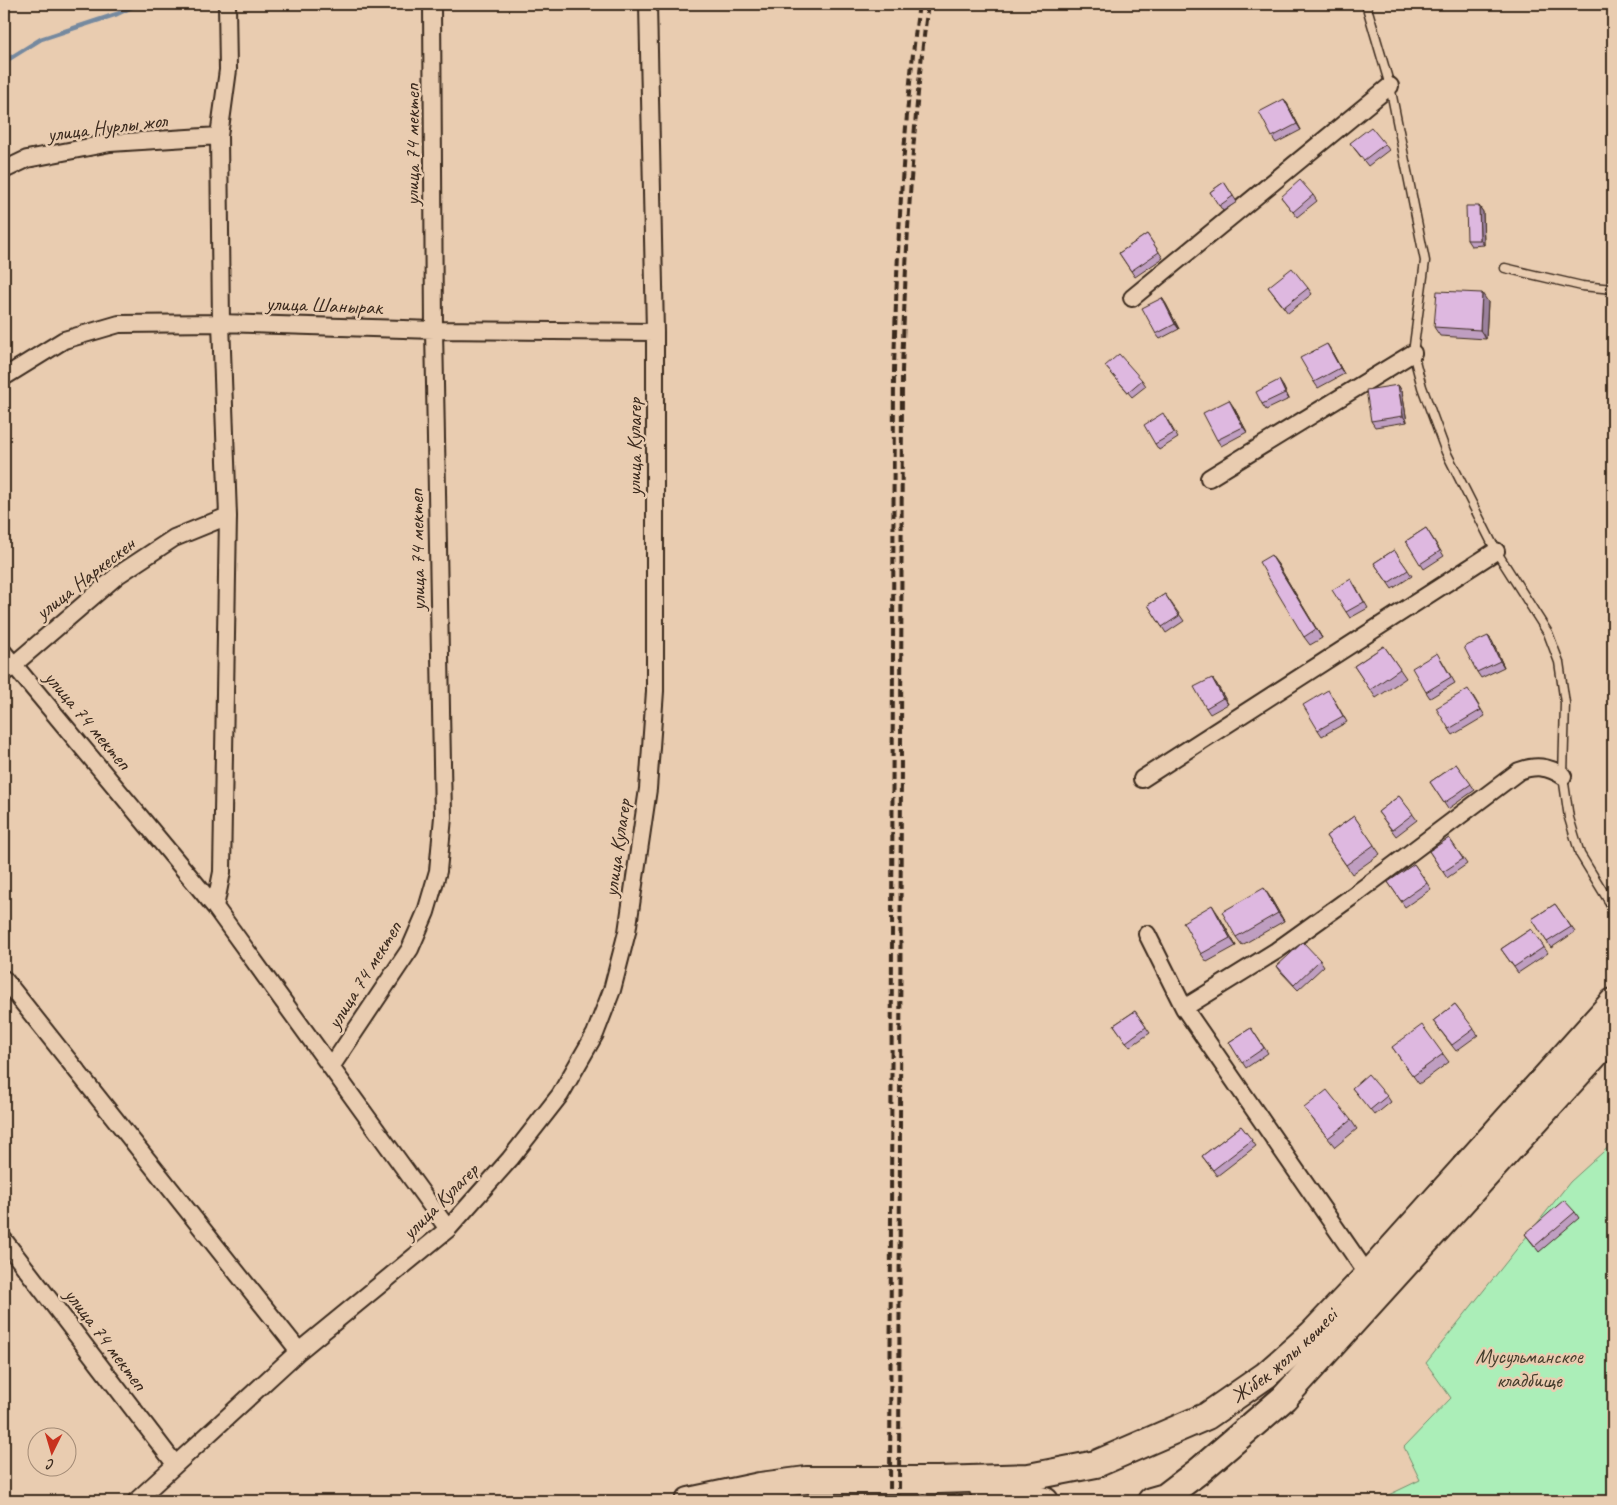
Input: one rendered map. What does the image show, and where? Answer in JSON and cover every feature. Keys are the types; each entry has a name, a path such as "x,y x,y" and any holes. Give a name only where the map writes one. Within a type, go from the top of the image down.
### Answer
{"main road":[{"name":"Жібек жолы көшесі","path":"938,1480 1029,1477 1096,1464 1207,1416 1266,1375 1312,1334 1368,1274 1613,1002"},
{"name":"Жібек жолы көшесі","path":"1151,1501 1165,1496 1199,1471 1284,1398 1613,1035"},
{"path":"688,1501 760,1486 806,1480 938,1480 1045,1501"},
{"path":"734,1501 760,1486"}],"street":[{"path":"216,906 222,872 228,516 218,136 228,70 227,4"},
{"name":"улица 74 мектеп","path":"331,1067 410,949 426,912 438,871 443,817 434,330 432,4"},
{"name":"улица Кулагер","path":"136,1501 299,1351 448,1229 510,1159 560,1095 595,1034 612,990 626,932 648,789 655,691 655,332 648,4"},
{"path":"1132,298 1390,86"},
{"name":"улица Нурлы жол","path":"4,170 27,159 110,144 218,136"},
{"name":"улица Шанырак","path":"4,377 64,340 119,324 222,323 434,330 655,332"},
{"path":"1209,478 1413,353"},
{"name":"улица Наркескен","path":"7,663 118,575 174,538 228,516"},
{"path":"1142,779 1496,552"},
{"name":"улица 74 мектеп","path":"7,663 216,906 448,1229"},
{"path":"1184,1008 1276,951 1357,893 1519,771 1532,766 1555,771 1563,776"},
{"path":"1147,934 1184,1008 1368,1274"},
{"path":"4,979 299,1351"},
{"name":"улица 74 мектеп","path":"4,1240 175,1464"}],"lane":[{"path":"1366,4 1390,86 1425,261 1413,353 1422,387 1446,452 1496,552 1548,633 1559,662 1565,703 1563,776 1569,818 1580,854 1613,908"},
{"path":"1505,268 1582,286 1613,289"}],"green space":[{"name":"Мусульманское кладбище","path":"1613,1143 1613,1501 1376,1501 1420,1480 1404,1447 1451,1398 1426,1363 1570,1182"}],"building":[{"path":"1284,99 1297,124 1272,137 1259,112"},
{"path":"1371,127 1385,144 1364,160 1350,143"},
{"path":"1300,180 1313,195 1293,212 1281,197"},
{"path":"1224,182 1233,196 1219,206 1210,192"},
{"path":"1466,206 1479,206 1480,240 1467,240"},
{"path":"1147,234 1159,252 1131,271 1119,253"},
{"path":"1292,268 1308,288 1284,307 1268,287"},
{"path":"1437,291 1482,293 1480,330 1434,327"},
{"path":"1162,298 1175,324 1156,334 1142,308"},
{"path":"1327,344 1340,368 1314,382 1300,358"},
{"path":"1119,354 1142,380 1128,392 1105,366"},
{"path":"1279,380 1285,393 1262,404 1256,392"},
{"path":"1398,385 1403,416 1371,421 1366,390"},
{"path":"1229,400 1243,427 1217,440 1203,413"},
{"path":"1163,413 1174,433 1155,444 1144,425"},
{"path":"1426,528 1440,551 1420,564 1406,541"},
{"path":"1394,550 1408,570 1388,583 1374,563"},
{"path":"1271,555 1316,629 1304,637 1259,562"},
{"path":"1351,579 1364,602 1346,612 1332,590"},
{"path":"1165,594 1179,616 1162,627 1148,605"},
{"path":"1488,636 1500,661 1477,672 1464,647"},
{"path":"1384,646 1400,669 1370,690 1354,666"},
{"path":"1437,653 1451,677 1426,692 1412,668"},
{"path":"1212,678 1223,698 1206,708 1194,687"},
{"path":"1468,689 1481,710 1449,729 1436,708"},
{"path":"1328,690 1343,716 1318,730 1303,705"},
{"path":"1456,764 1471,784 1444,803 1430,782"},
{"path":"1399,796 1413,814 1392,830 1378,812"},
{"path":"1354,816 1374,845 1346,865 1326,836"},
{"path":"1449,838 1463,859 1443,872 1429,851"},
{"path":"1414,864 1427,883 1401,901 1388,882"},
{"path":"1264,888 1278,913 1236,937 1222,912"},
{"path":"1555,904 1571,927 1547,942 1532,919"},
{"path":"1212,905 1230,938 1201,954 1183,922"},
{"path":"1531,929 1544,947 1514,967 1501,949"},
{"path":"1303,942 1320,960 1294,985 1277,966"},
{"path":"1455,1004 1474,1029 1452,1045 1433,1021"},
{"path":"1135,1011 1146,1027 1126,1042 1114,1025"},
{"path":"1422,1025 1443,1054 1413,1076 1392,1047"},
{"path":"1251,1028 1264,1048 1242,1063 1229,1042"},
{"path":"1368,1074 1387,1096 1370,1110 1352,1088"},
{"path":"1327,1090 1351,1120 1328,1138 1304,1108"},
{"path":"1241,1126 1252,1140 1213,1170 1202,1156"},
{"path":"1564,1200 1575,1212 1535,1246 1525,1234"}],"waterway":[{"path":"4,62 41,39 117,14 138,4"}],"railway":[{"path":"890,1501 894,371 902,187 913,50 919,4"},
{"path":"899,1501 902,371 910,187 928,4"}]}
